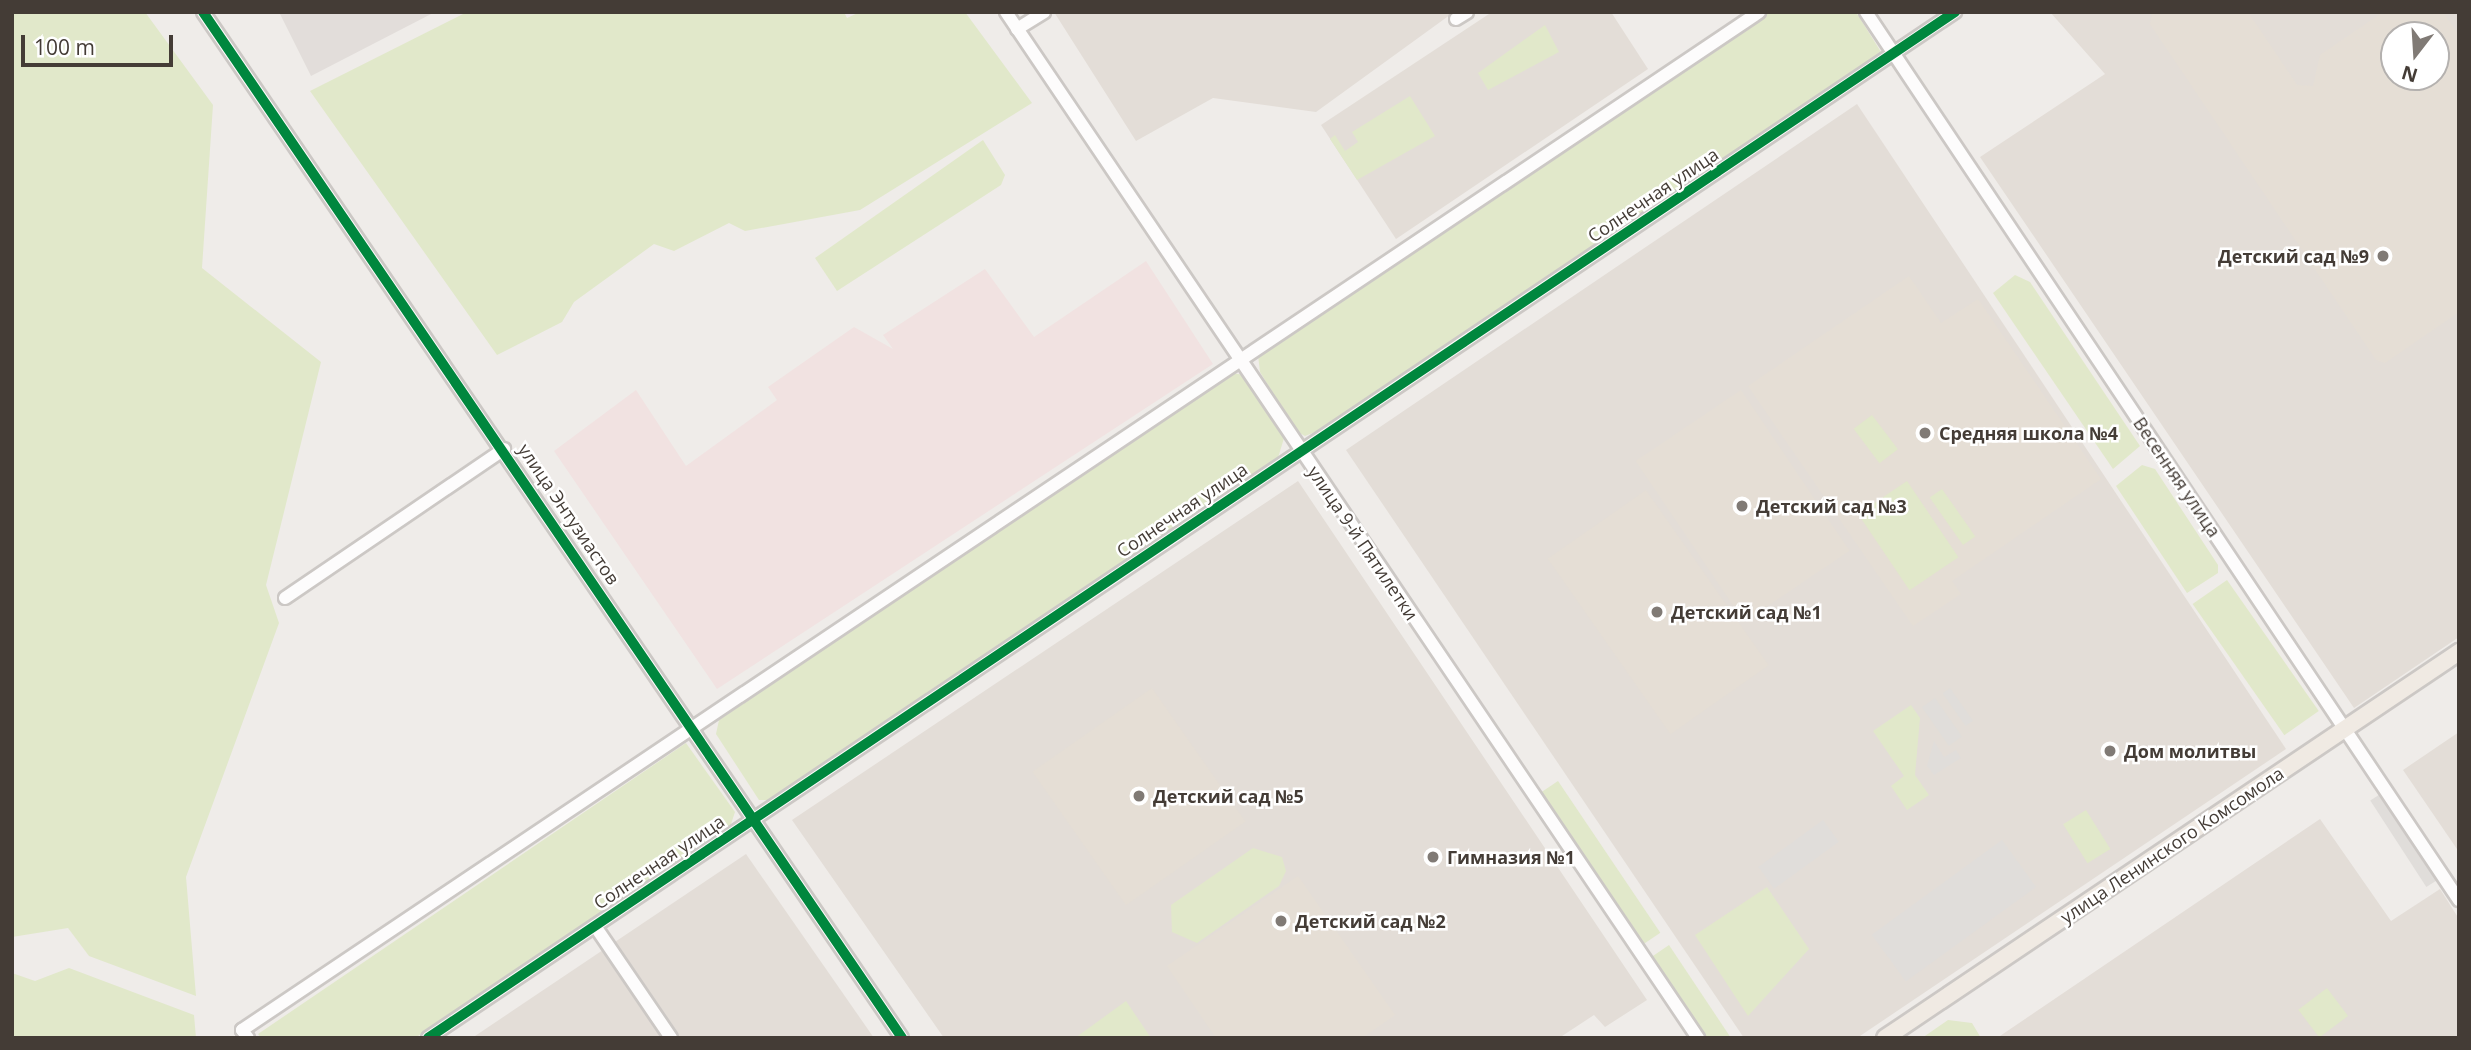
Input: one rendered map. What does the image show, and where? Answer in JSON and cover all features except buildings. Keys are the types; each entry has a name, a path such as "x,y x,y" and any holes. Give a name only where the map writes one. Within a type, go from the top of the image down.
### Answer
{"main road":[{"name":"улица Ленинского Комсомола","path":"1885,1038 2459,652"}],"street":[{"name":"улица Энтузиастов","path":"203,12 504,449 902,1038"},
{"name":"улица 9-й Пятилетки","path":"1006,12 1698,1038"},
{"path":"1017,29 1044,12"},
{"path":"248,1038 242,1030 1759,12"},
{"name":"Весенняя улица","path":"1866,12 1892,55 2346,727 2459,900"},
{"name":"Солнечная улица","path":"428,1038 1955,12"},
{"path":"285,598 504,449"},
{"path":"595,926 671,1038"}],"shaded area":[{"path":"279,12 435,12 311,76"},
{"path":"1054,12 1454,12 1316,112 1213,98 1136,141"},
{"path":"1492,12 1611,12 1648,69 1396,239 1321,125"},
{"path":"2050,12 2459,12 2459,637 2354,708 1980,157 2105,74"},
{"path":"2152,12 2248,12 2297,85 2313,86 2320,55 2383,12 2443,12 2449,21 2380,21 2380,91 2450,91 2450,22 2459,35 2459,312 2385,363 2376,360 2150,24"},
{"path":"1857,104 2286,749 1857,1038 1744,1038 1346,450"},
{"path":"1146,261 1213,364 717,689 554,451 636,390 686,466 777,400 768,387 854,327 893,349 883,335 985,269 1034,337"},
{"name":"Средняя школа №4","path":"1909,276 1941,323 1978,299 2101,479 1952,581 1961,594 1913,626 1748,386"},
{"name":"Детский сад №3","path":"1741,390 1849,551 1744,622 1636,461"},
{"path":"1298,481 1647,1000 1605,1027 1594,1015 1559,1038 944,1038 792,820"},
{"name":"Детский сад №1","path":"1646,490 1769,665 1670,734 1548,559"},
{"name":"Детский сад №5","path":"1152,688 1245,822 1126,905 1032,772"},
{"path":"1950,688 1973,721 1966,726 1943,693"},
{"path":"1935,698 1962,737 1949,746 1922,707"},
{"path":"2459,732 2459,852 2403,770"},
{"path":"1934,741 1944,757 1956,750 1961,758 1934,775 1927,766"},
{"path":"2382,793 2438,879 2426,887 2370,801"},
{"path":"2320,819 2391,921 2440,889 2459,919 2459,1038 1997,1038"},
{"path":"1823,820 1839,842 1774,889 1758,867"},
{"path":"2002,840 2036,887 1906,982 1872,935"},
{"path":"746,854 874,1038 472,1038"},
{"name":"Детский сад №2","path":"1298,876 1395,1015 1362,1038 1216,1038 1167,966"}],"green space":[{"path":"12,12 145,12 213,105 202,268 321,362 266,585 279,623 186,877 196,996 89,956 68,928 12,937"},
{"path":"467,12 844,12 847,18 860,12 965,12 1032,103 860,210 745,231 729,223 674,251 654,244 574,302 562,322 497,355 310,91"},
{"path":"1770,12 1856,12 1881,52 1325,428 1305,436 1296,431 1260,372 1258,355"},
{"path":"1545,25 1559,52 1488,90 1478,73"},
{"path":"1410,96 1435,136 1357,180 1330,139 1335,135 1345,151 1358,142 1352,132"},
{"path":"983,140 1005,175 1001,185 837,291 815,258"},
{"path":"2015,275 2030,282 2140,446 2113,469 1993,293"},
{"path":"1232,373 1244,375 1284,438 1278,458 773,800 759,800 716,734 719,720"},
{"path":"1872,415 1898,449 1880,463 1854,429"},
{"path":"2142,465 2155,469 2218,565 2218,573 2187,593 2116,486"},
{"path":"1907,481 1958,557 1910,590 1858,514"},
{"path":"1942,489 1975,537 1963,545 1930,498"},
{"path":"2227,580 2319,711 2284,735 2193,604"},
{"path":"1911,705 1920,718 1915,775 1929,795 1907,810 1891,786 1904,776 1873,731"},
{"path":"686,743 735,812 730,827 415,1038 261,1038 258,1034"},
{"path":"1558,781 1660,933 1642,945 1540,793"},
{"path":"2086,810 2110,849 2087,863 2063,824"},
{"path":"1253,848 1282,857 1286,871 1279,886 1197,943 1172,932 1171,905"},
{"path":"1767,887 1809,949 1748,1016 1695,935"},
{"path":"1669,945 1731,1038 1703,1038 1650,958"},
{"path":"69,968 194,1015 196,1038 12,1038 12,973 35,981"},
{"path":"2327,988 2348,1016 2319,1038 2298,1010"},
{"path":"1126,1001 1151,1038 1075,1038"},
{"path":"1948,1020 1972,1023 1981,1038 1922,1038"}],"cycle path":[{"path":"203,12 902,1038"},
{"path":"428,1038 1955,12"}],"place":[{"name":"Детский сад №9","path":"2383,256"},
{"name":"Средняя школа №4","path":"1925,433"},
{"name":"Детский сад №3","path":"1742,506"},
{"name":"Детский сад №1","path":"1657,612"},
{"name":"Дом молитвы","path":"2110,751"},
{"name":"Детский сад №5","path":"1139,796"},
{"name":"Гимназия №1","path":"1433,857"},
{"name":"Детский сад №2","path":"1281,921"}]}
